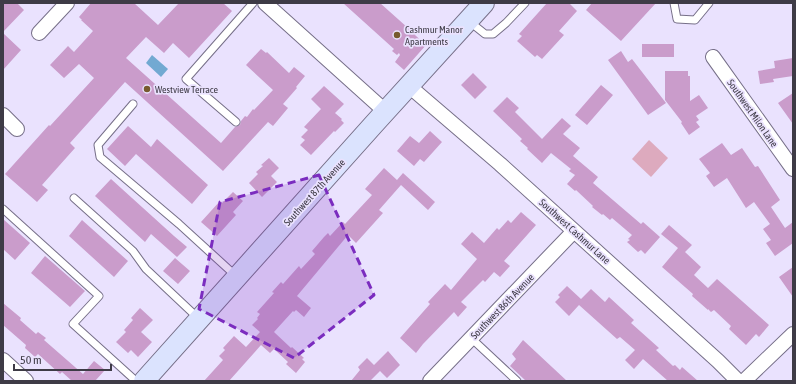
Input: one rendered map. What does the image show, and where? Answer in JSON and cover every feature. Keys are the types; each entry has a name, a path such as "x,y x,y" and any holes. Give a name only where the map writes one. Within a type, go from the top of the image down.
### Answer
{"street":[{"path":"39,33 67,3"},
{"path":"265,3 386,112"},
{"name":"Southwest 87th Avenue","path":"144,381 484,3"},
{"name":"Southwest Milon Lane","path":"713,57 793,169"},
{"name":"Southwest Cashmur Lane","path":"409,86 500,164 718,360 738,381"},
{"path":"3,115 17,129"},
{"name":"Southwest 86th Avenue","path":"430,381 574,231"},
{"path":"744,381 793,334"},
{"path":"3,360 26,381"}],"lane":[{"path":"236,122 186,78 253,3"},
{"path":"468,21 485,34 493,34 526,3"},
{"path":"674,3 677,19 695,20 709,3"},
{"path":"133,104 98,145 100,157 179,224 238,277"},
{"path":"74,198 133,250 146,270 200,320"},
{"path":"3,209 99,296 73,324 136,381"},
{"path":"471,338 517,381"}],"highlighted area":[{"path":"319,175 374,295 294,358 199,309 220,202"}],"shaded area":[{"path":"649,140 668,158 651,177 632,159"}],"water":[{"path":"152,55 168,69 161,77 146,63"}],"building":[{"path":"3,3 17,3 24,10 3,32"},
{"path":"91,3 134,3 158,25 179,3 223,3 232,11 189,58 173,43 164,53 146,37 126,58 221,143 235,127 240,125 245,116 247,117 253,109 254,110 273,90 246,65 261,49 266,53 267,52 289,73 294,67 305,76 283,104 288,108 273,126 268,122 223,171 125,82 70,143 75,148 42,185 48,190 37,202 5,174 94,78 79,64 64,78 50,65 68,46 74,52 93,31 79,17"},
{"name":"Cashmur Manor Apartments","path":"343,3 380,3 408,28 409,26 416,33 415,35 426,45 404,70 395,62 400,55 399,53 397,55 392,51 394,49"},
{"path":"547,3 569,3 577,11 559,31 564,35 542,59 537,55 535,57 517,41 522,36 519,34"},
{"path":"592,3 656,3 621,41 586,10"},
{"path":"3,33 21,50 3,70"},
{"path":"642,44 674,44 674,57 642,57"},
{"path":"621,51 628,62 632,59 666,103 648,115 608,60"},
{"path":"793,58 793,76 773,79 774,82 760,84 758,71 775,68 774,61"},
{"path":"665,71 688,71 688,76 690,76 690,101 699,95 708,108 696,116 699,120 696,122 700,127 689,135 681,123 682,122 665,100"},
{"path":"473,73 487,87 475,99 461,85"},
{"path":"601,85 613,95 587,125 575,115"},
{"path":"324,86 344,104 335,113 344,123 335,132 334,131 311,155 300,145 305,140 301,137 308,130 304,127 321,109 311,99"},
{"path":"793,93 793,124 778,103"},
{"path":"507,97 519,108 515,112 542,139 562,118 571,126 563,134 580,148 573,156 598,177 593,183 641,224 643,222 660,237 645,254 641,250 638,252 627,242 630,240 628,239 632,235 612,218 610,220 603,214 602,215 576,190 575,191 567,184 575,175 569,171 571,169 551,153 542,163 520,141 522,139 493,111"},
{"path":"128,126 151,147 157,139 208,185 192,204 136,154 125,166 107,149"},
{"path":"430,131 442,142 424,162 420,159 414,166 397,151 410,136 419,143"},
{"path":"722,143 731,155 742,148 755,167 758,166 780,200 771,207 785,228 793,222 793,243 775,256 766,243 771,240 763,229 770,224 754,202 746,208 727,178 714,187 706,176 710,173 699,159"},
{"path":"269,158 279,168 271,176 277,182 262,197 249,183 258,174 256,172 263,166 261,165"},
{"path":"384,168 397,180 403,173 435,202 428,210 401,185 379,210 383,213 356,243 348,235 297,296 311,308 304,317 296,310 294,312 293,311 274,332 304,358 302,359 305,362 296,373 286,364 288,362 274,349 270,353 261,345 229,381 204,381 223,360 219,356 225,350 223,348 234,336 246,347 260,332 252,325 258,319 257,318 260,314 257,312 274,293 272,292 281,282 283,284 299,266 301,269 315,254 312,251 324,237 328,233 330,236 343,222 345,224 372,195 365,189"},
{"path":"111,179 187,247 177,257 151,234 145,242 95,196"},
{"path":"233,192 243,201 233,212 236,215 217,236 201,222 220,201 222,203"},
{"path":"521,212 536,225 504,261 510,266 500,277 494,272 485,282 483,280 461,302 467,307 458,317 454,312 416,353 400,338 430,304 428,302 445,284 451,290 477,259 461,244 472,232 484,243 497,228 499,230 508,220 511,223"},
{"path":"3,219 30,243 15,260 3,249"},
{"path":"82,220 128,261 114,277 69,236"},
{"path":"669,225 692,245 685,252 701,267 694,275 708,288 717,279 769,325 759,337 756,334 746,345 729,329 731,326 714,310 711,312 708,310 692,296 693,294 662,267 678,248 661,234"},
{"path":"45,256 85,291 70,307 31,273"},
{"path":"175,258 190,271 178,284 163,271"},
{"path":"793,267 793,297 779,277"},
{"path":"567,286 581,299 591,289 605,302 609,297 634,320 631,323 659,348 656,350 673,366 675,365 680,370 682,367 698,381 668,381 643,359 634,369 625,360 635,350 620,337 617,339 579,305 569,316 555,302 560,297 558,295"},
{"path":"3,303 21,318 20,320 36,334 38,332 46,338 44,340 83,374 94,361 105,370 95,381 72,381 62,372 60,374 38,354 35,357 25,348 26,345 3,325"},
{"path":"140,308 153,320 141,332 152,342 138,357 131,350 128,353 116,342 126,332 124,330 133,320 131,318"},
{"path":"523,340 567,381 526,381 510,366 516,359 512,354"},
{"path":"388,351 400,365 387,378 380,371 370,381 351,381 360,370 358,367 367,358 374,365"}],"place":[{"name":"Cashmur Manor Apartments","path":"397,35"},
{"name":"Westview Terrace","path":"147,89"}]}
